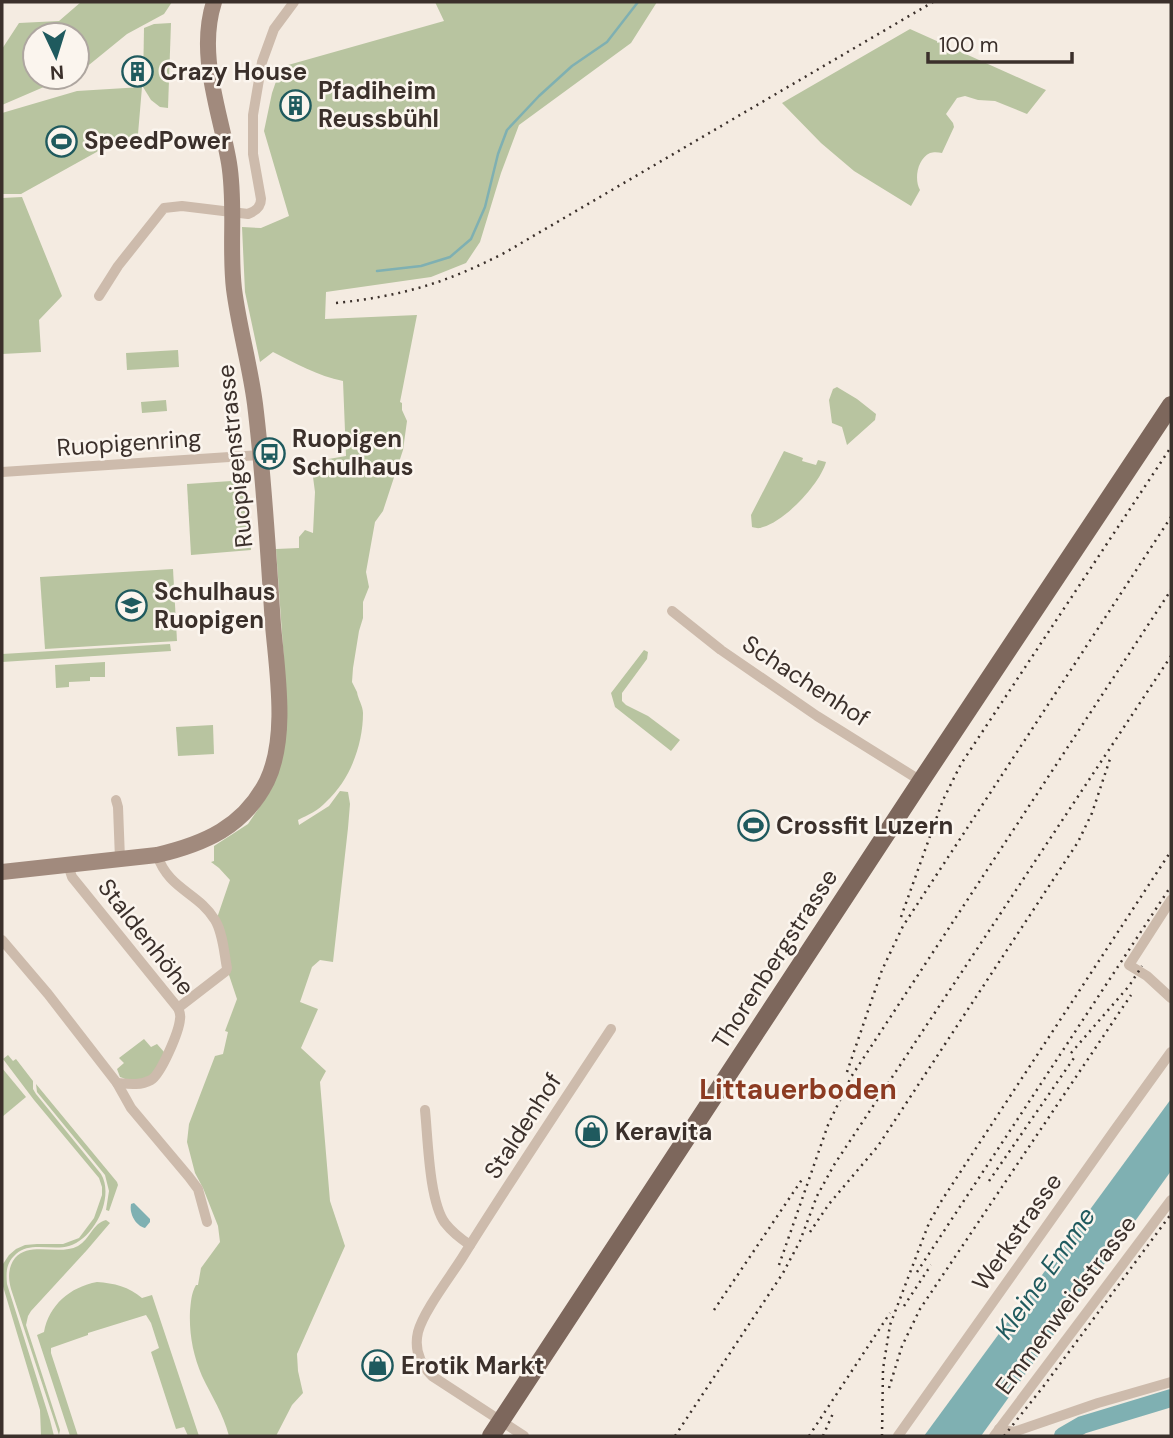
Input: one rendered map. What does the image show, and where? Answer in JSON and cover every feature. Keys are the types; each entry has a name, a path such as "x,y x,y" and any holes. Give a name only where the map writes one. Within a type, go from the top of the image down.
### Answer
{"main road":[{"name":"Thorenbergstrasse","path":"496,1429 1171,405"}],"street":[{"name":"Ruopigenstrasse","path":"2,872 157,855 204,841 236,821 251,805 267,781 273,761 278,736 279,696 260,455 251,378 233,276 230,164 208,58 208,38 214,2"},
{"path":"99,296 118,266 164,208 182,206 248,214 261,204 252,144 253,115 262,62 274,29 294,2"},
{"name":"Ruopigenring","path":"2,472 260,455"},
{"name":"Schachenhof","path":"672,611 720,650 817,716 922,781"},
{"path":"116,800 120,859"},
{"path":"157,855 160,865 174,883 203,905 213,917 227,968 178,1008"},
{"name":"Staldenhöhe","path":"68,864 72,877 178,1008 180,1022 158,1075 142,1084 117,1083"},
{"path":"1171,900 1129,965 1147,976 1171,998"},
{"path":"2,940 117,1083 131,1108 198,1189 207,1222"},
{"name":"Staldenhof","path":"496,1429 432,1376 422,1363 417,1349 418,1333 424,1317 611,1029"},
{"name":"Werkstrasse","path":"898,1436 1171,1052"},
{"path":"425,1110 436,1203 445,1223 470,1245"},
{"name":"Emmenweidstrasse","path":"996,1433 1171,1200"},
{"path":"996,1433 1014,1432 1098,1403 1171,1382"},
{"path":"496,1429 524,1436"}],"green space":[{"path":"81,2 172,2 164,14 127,34 91,63 91,21 59,21"},
{"path":"435,2 657,2 631,43 519,125 480,242 466,263 431,277 326,292 325,319 417,315 400,402 407,421 403,450 383,511 375,522 366,572 369,587 363,602 363,618 353,668 352,682 363,710 361,737 354,761 342,783 320,807 298,820 299,825 329,806 340,791 348,792 348,828 333,962 320,960 312,967 300,1002 318,1009 301,1048 326,1071 320,1082 330,1201 345,1246 297,1354 303,1393 292,1405 276,1436 229,1436 196,1360 190,1320 192,1295 198,1285 201,1268 220,1242 218,1226 195,1173 187,1142 189,1124 215,1056 223,1054 228,1032 225,1031 237,999 228,972 217,918 230,880 211,862 214,861 214,846 248,824 271,790 284,661 276,549 299,548 299,537 305,530 313,533 315,492 311,462 346,456 343,381 316,373 273,352 260,362 245,292 242,227 261,228 289,216 264,131 281,67 444,21"},
{"path":"19,23 21,91 34,91 2,105 2,49"},
{"path":"171,23 168,108 160,107 151,100 143,87 144,28 154,24"},
{"path":"910,29 1046,90 1027,114 995,101 965,96 957,98 946,114 954,127 942,153 930,153 922,160 917,175 920,190 911,206 854,171 821,143 782,103"},
{"name":"SpeedPower","path":"142,87 138,134 102,149 21,194 2,194 2,113 77,91"},
{"path":"22,197 62,296 39,320 41,352 2,354 2,198"},
{"path":"178,350 179,367 127,370 126,353"},
{"path":"837,387 876,414 875,420 847,445 842,427 832,423 829,400 833,389"},
{"path":"166,400 167,411 142,413 141,402"},
{"path":"784,451 816,465 818,460 826,462 817,481 791,510 772,523 760,528 752,527 751,515"},
{"path":"246,480 251,550 191,555 187,484"},
{"path":"173,569 177,641 45,649 40,577"},
{"path":"170,644 171,651 2,662 2,654"},
{"path":"644,650 648,652 647,659 622,693 622,701 680,740 671,751 615,707 611,693"},
{"path":"105,662 105,677 90,677 90,681 69,682 69,687 56,688 55,665"},
{"path":"213,725 214,754 178,756 176,727"},
{"path":"144,1039 151,1047 157,1044 164,1052 157,1068 144,1080 130,1081 120,1077 117,1069 124,1063 119,1058"},
{"path":"8,1055 13,1061 16,1059 33,1081 36,1094 101,1174 105,1183 104,1205 87,1235 69,1246 22,1250 13,1257 7,1268 7,1284 54,1436 40,1436 40,1410 2,1283 3,1264 9,1255 25,1245 63,1244 79,1238 94,1218 102,1187 99,1178 3,1059"},
{"path":"2,1068 26,1097 2,1117"},
{"path":"36,1084 117,1182 109,1211 106,1210 109,1191 105,1175 37,1092"},
{"path":"106,1220 110,1223 31,1311 26,1325 60,1430 59,1435 11,1289 10,1269 15,1258 28,1250 62,1250 78,1246 98,1224"},
{"path":"97,1282 121,1286 142,1298 152,1295 199,1436 188,1436 184,1427 176,1429 151,1352 159,1348 146,1315 51,1348 78,1436 70,1436 37,1335 44,1332 51,1314 62,1299 78,1288"}],"water":[{"name":"Kleine Emme","path":"1171,1099 1171,1171 981,1436 924,1436"},
{"path":"134,1203 150,1219 145,1228 136,1222 132,1215 131,1204"}],"waterway":[{"path":"377,271 421,266 450,257 471,239 485,207 507,130 572,66 607,42 638,2"},
{"path":"1063,1436 1082,1425 1171,1398"}],"railway":[{"path":"336,303 424,286 464,272 506,252 933,2"},
{"path":"901,917 943,800 961,764 1171,447"},
{"path":"847,1072 882,970 903,926 1171,517"},
{"path":"779,1265 828,1125 851,1077 1171,590"},
{"path":"675,1436 783,1273 800,1241 817,1196 834,1165 1171,656"},
{"path":"810,1232 829,1204 878,1146 1078,842 1092,813 1111,756"},
{"path":"882,1436 883,1369 890,1325 929,1223 1171,851"},
{"path":"917,1272 1171,886"},
{"path":"1071,1053 1129,986 1142,966"},
{"path":"889,1388 902,1346 920,1309 1131,995"},
{"path":"989,1181 1076,1055"},
{"path":"714,1310 803,1178"},
{"path":"1004,1436 1171,1214"},
{"path":"904,1306 931,1265"},
{"path":"809,1436 890,1313"},
{"path":"823,1436 834,1411"}],"place":[{"name":"Crazy House","path":"137,72"},
{"name":"Pfadiheim Reussbühl","path":"295,105"},
{"name":"SpeedPower","path":"61,141"},
{"name":"Ruopigen Schulhaus","path":"269,453"},
{"name":"Schulhaus Ruopigen","path":"131,606"},
{"name":"Crossfit Luzern","path":"753,826"},
{"name":"Keravita","path":"592,1132"},
{"name":"Erotik Markt","path":"378,1366"}],"district":[{"name":"Littauerboden","path":"798,1089"}]}
